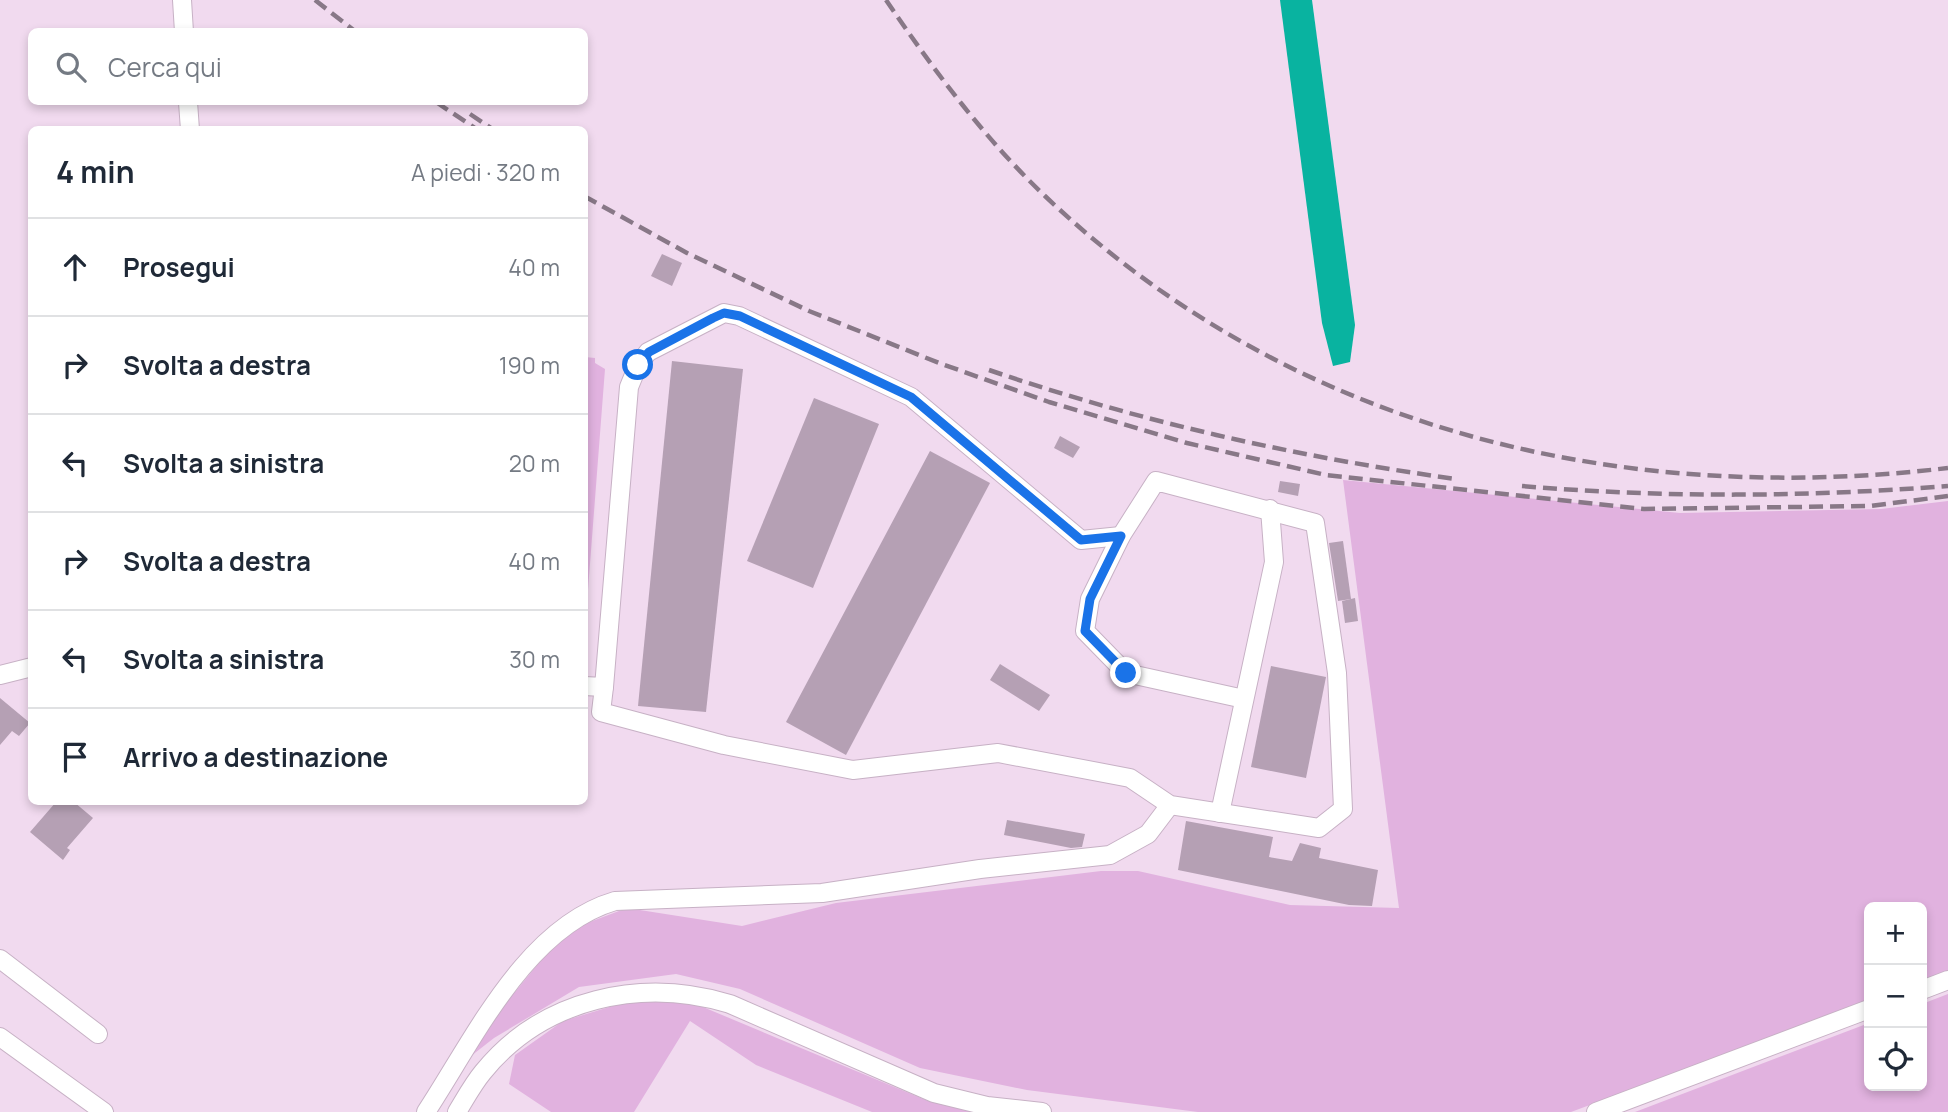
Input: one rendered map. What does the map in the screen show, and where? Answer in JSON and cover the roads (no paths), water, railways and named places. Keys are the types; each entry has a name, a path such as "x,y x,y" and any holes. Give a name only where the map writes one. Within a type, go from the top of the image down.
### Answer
{"street":[{"path":"181,0 184,28"},
{"path":"188,105 190,126"},
{"path":"1121,536 1081,540 911,397 795,340 740,316 724,313 649,352 638,365 629,387 604,687 593,715 724,745 853,769 998,753 1130,778 1170,805 1318,828 1343,809 1337,673 1315,523 1156,481 1121,536 1090,599 1085,631 1126,673 1244,699"},
{"path":"1220,813 1274,562 1270,509"},
{"path":"0,675 28,668"},
{"path":"588,686 604,687"},
{"path":"426,1112 517,973 549,939 596,907 615,901 822,893 980,869 1110,855 1132,846 1147,834 1170,805"},
{"path":"0,959 98,1034"},
{"path":"1927,988 1948,980"},
{"path":"457,1112 483,1072 507,1048 552,1015 607,997 661,991 704,996 730,1004 934,1093 987,1106 1042,1112"},
{"path":"1595,1112 1864,1011"},
{"path":"0,1037 104,1112"}],"railway":[{"path":"315,0 351,28"},
{"path":"886,0 960,102 1001,151 1045,196 1141,276 1243,343 1352,395 1465,434 1582,461 1702,475 1824,477 1948,468"},
{"path":"440,105 472,126"},
{"path":"470,114 488,126"},
{"path":"588,198 687,253 809,311 939,363 1049,402 1187,443 1326,475 1644,509 1870,506 1948,496"},
{"path":"989,370 1104,406 1220,436 1337,460 1456,479"},
{"path":"1522,486 1629,493 1735,495 1948,486"}]}
